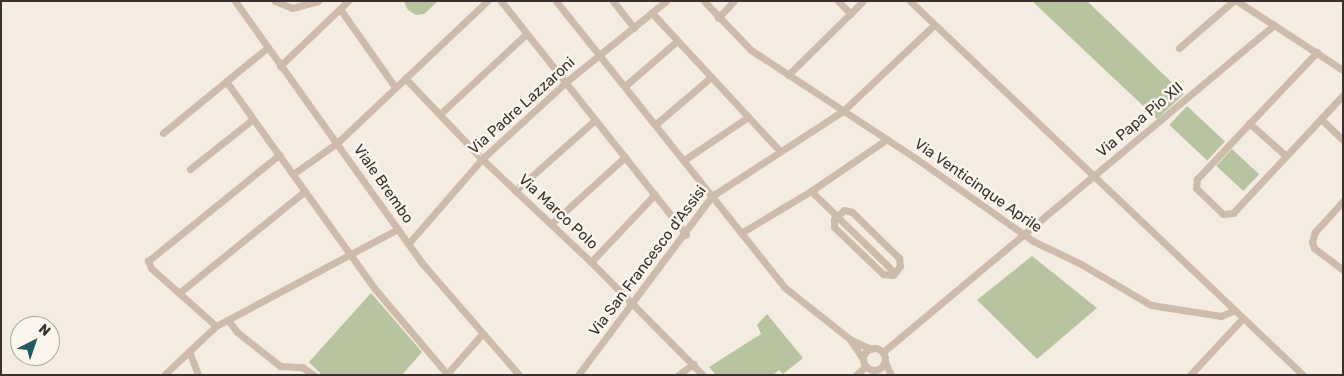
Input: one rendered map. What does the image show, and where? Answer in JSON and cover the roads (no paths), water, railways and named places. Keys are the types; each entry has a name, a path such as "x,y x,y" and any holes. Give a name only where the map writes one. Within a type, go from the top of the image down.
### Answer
{"street":[{"name":"Viale Brembo","path":"235,1 408,244 518,375"},
{"path":"275,1 292,8 318,1"},
{"path":"280,66 348,1"},
{"path":"293,174 337,143 487,1"},
{"path":"501,1 686,234"},
{"path":"556,1 791,294 851,340 883,352 889,375"},
{"path":"613,1 634,28"},
{"name":"Via Padre Lazzaroni","path":"408,244 482,159 566,82 666,1"},
{"name":"Via Venticinque Aprile","path":"704,1 718,18 751,50 887,139 1022,235 1081,264 1148,304 1221,316 1235,310"},
{"path":"718,18 734,1"},
{"path":"838,1 851,14"},
{"path":"788,75 863,1"},
{"path":"910,1 1303,375"},
{"path":"1179,48 1233,1"},
{"path":"1237,1 1343,70"},
{"path":"340,9 395,87"},
{"path":"652,13 780,151"},
{"name":"Via San Francesco d'Assisi","path":"578,375 686,234 712,196 843,111 934,25"},
{"name":"Via Papa Pio XII","path":"883,352 1274,25"},
{"path":"440,114 526,34"},
{"path":"624,86 677,41"},
{"path":"163,133 267,48"},
{"path":"1317,52 1195,183 1197,189 1222,213 1233,213 1285,155 1343,95"},
{"path":"656,124 711,77"},
{"name":"Via Marco Polo","path":"405,78 482,159 591,262 703,375"},
{"path":"226,81 375,289 447,374 482,334"},
{"path":"684,160 748,117"},
{"path":"190,169 253,119"},
{"path":"1320,119 1343,140"},
{"path":"515,190 595,120"},
{"path":"1249,123 1285,155"},
{"path":"741,233 812,191 887,139"},
{"path":"216,326 151,268 148,261 279,155"},
{"path":"551,224 625,157"},
{"path":"179,293 305,191"},
{"path":"812,191 837,216 895,273 900,266 899,258 852,212 844,210 837,216"},
{"path":"591,262 655,194"},
{"path":"1343,201 1315,232 1312,242 1316,250 1343,270"},
{"path":"164,375 216,326 398,229"},
{"path":"1190,375 1243,318"},
{"path":"228,320 237,332 280,366 302,367 314,375"},
{"path":"851,340 865,363 889,375"},
{"path":"856,375 865,363 871,348"},
{"path":"189,351 198,375"},
{"path":"877,370 885,362"},
{"path":"678,375 693,364"}]}
